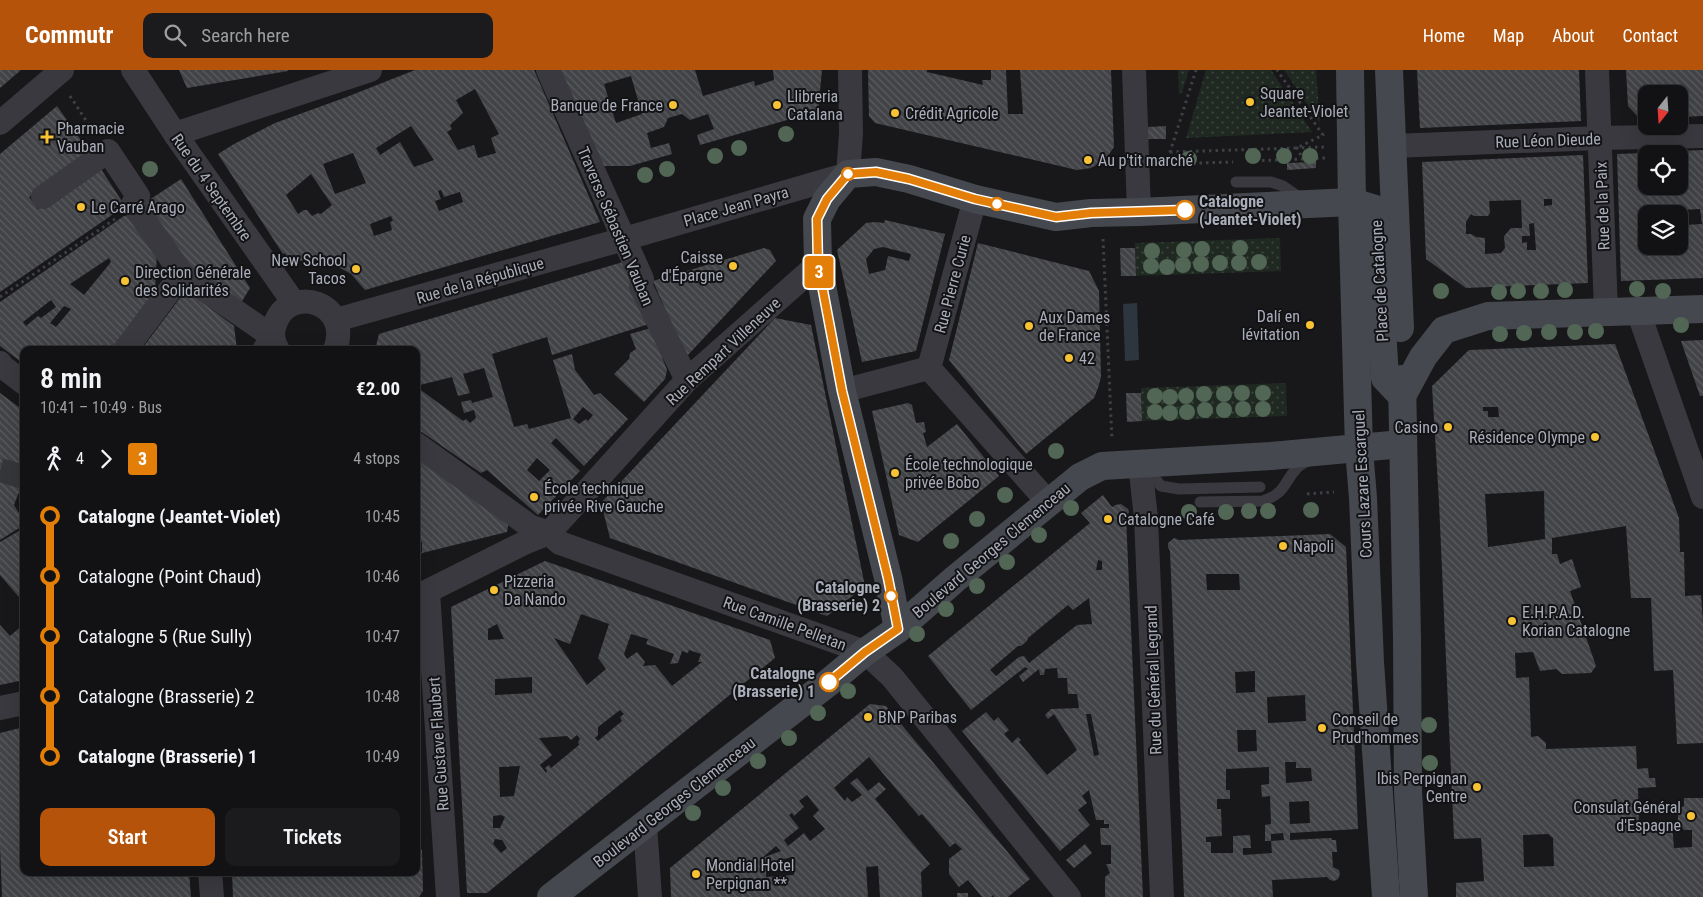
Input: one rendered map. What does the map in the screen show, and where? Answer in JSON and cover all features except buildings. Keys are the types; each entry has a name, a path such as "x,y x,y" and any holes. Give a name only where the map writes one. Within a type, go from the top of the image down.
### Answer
{"main road":[{"name":"Cours Lazare Escarguel","path":"1350,70 1359,449 1370,662 1386,897"},
{"path":"1389,70 1402,396 1408,791 1414,897"},
{"name":"Place Jean Payra","path":"848,174 876,172 909,179 975,199 1056,217"},
{"path":"848,174 827,199 817,219 818,264 842,391 888,578 898,629"},
{"name":"Place de Catalogne","path":"1056,217 1091,213 1352,202 1375,209 1385,378 1402,396"},
{"path":"1402,396 1423,357 1444,330 1488,316 1703,308"},
{"name":"Boulevard Georges Clemenceau","path":"551,897 828,683 865,652 898,629 1080,477 1102,466 1359,449 1402,444"}],"street":[{"path":"0,123 62,70"},
{"name":"Rue du 4 Septembre","path":"133,70 175,134 294,303"},
{"path":"175,134 370,70"},
{"name":"Traverse Sébastien Vauban","path":"548,70 642,278 641,287 687,380"},
{"path":"848,174 851,133 850,70"},
{"path":"1134,70 1139,212"},
{"name":"Rue de la Paix","path":"1597,70 1606,312"},
{"name":"Rue Léon Dieude","path":"1393,146 1703,136"},
{"path":"43,197 108,151 138,196 133,204 134,206 182,274 272,346"},
{"name":"Place Jean Payra","path":"624,240 848,174"},
{"name":"Rue Pierre Curie","path":"929,368 975,199"},
{"name":"Rue de la République","path":"336,320 624,240"},
{"name":"Rue Rempart Villeneuve","path":"422,595 526,542 549,533 687,380 818,264"},
{"path":"128,346 182,274"},
{"path":"272,346 274,326 278,317 285,308 294,303 306,301 318,304 329,310 336,320 339,330 336,346"},
{"path":"1638,311 1703,497"},
{"path":"0,363 20,380"},
{"path":"842,391 929,368 1048,502"},
{"name":"Rue Camille Pelletan","path":"420,447 531,526 549,533 560,543 865,652 892,677 1069,897"},
{"name":"Rue du Général Legrand","path":"1140,464 1146,528 1162,897"},
{"name":"Rue Gustave Flaubert","path":"422,595 448,897"},
{"path":"0,708 20,704"},
{"path":"645,825 650,897"},
{"path":"210,876 212,897"}],"lane":[{"path":"1236,182 1271,182 1283,186 1310,204"},
{"path":"1200,502 1263,501 1273,498 1284,488 1297,468 1318,452"},
{"path":"1140,464 1149,471 1161,486 1179,490 1260,487"}],"path":[{"path":"1138,180 1150,180 1167,164 1196,70"},
{"path":"1277,70 1322,135 1297,148"},
{"path":"1170,152 1327,147 1326,158 1245,161"},
{"path":"1297,148 1303,159"},
{"path":"1167,164 1235,162"},
{"path":"0,297 134,206"},
{"path":"1103,234 1111,434"},
{"path":"1307,494 1334,492"}],"shaded area":[{"path":"1178,70 1189,70 1182,93 1179,94"},
{"name":"Square Jeantet-Violet","path":"1206,70 1271,70 1312,132 1186,138"},
{"path":"1284,70 1316,70 1320,123"},
{"path":"1280,238 1281,271 1136,276 1135,243"},
{"path":"1137,303 1139,360 1125,361 1123,304"},
{"path":"1286,383 1287,416 1142,421 1141,388"}],"tunnel":[{"path":"0,470 20,476"}],"bus line":[{"name":"3","path":"829,682 865,652 898,629 888,578 842,391 818,264 817,219 827,199 848,174 876,172 909,179 975,199 1056,217 1091,213 1185,210"}],"place":[{"name":"Square Jeantet-Violet","path":"1250,102"},
{"name":"Banque de France","path":"673,105"},
{"name":"Llibreria Catalana","path":"777,105"},
{"name":"Crédit Agricole","path":"895,113"},
{"name":"Pharmacie Vauban","path":"47,137"},
{"name":"Au p'tit marché","path":"1088,160"},
{"name":"Le Carré Arago","path":"81,207"},
{"name":"Catalogne (Jeantet-Violet)","path":"1185,210"},
{"name":"Caisse d'Épargne","path":"733,266"},
{"name":"New School Tacos","path":"356,269"},
{"name":"Direction Générale des Solidarités","path":"125,281"},
{"name":"Dalí en lévitation","path":"1310,325"},
{"name":"Aux Dames de France","path":"1029,326"},
{"name":"42","path":"1069,358"},
{"name":"Casino","path":"1448,427"},
{"name":"Résidence Olympe","path":"1595,437"},
{"name":"École technologique privée Bobo","path":"895,473"},
{"name":"École technique privée Rive Gauche","path":"534,497"},
{"name":"Catalogne Café","path":"1108,519"},
{"name":"Napoli","path":"1283,546"},
{"name":"Pizzeria Da Nando","path":"494,590"},
{"name":"Catalogne (Brasserie) 2","path":"891,596"},
{"name":"E.H.P.A.D. Korian Catalogne","path":"1512,621"},
{"name":"Catalogne (Brasserie) 1","path":"829,682"},
{"name":"BNP Paribas","path":"868,717"},
{"name":"Conseil de Prud'hommes","path":"1322,728"},
{"name":"Ibis Perpignan Centre","path":"1477,787"},
{"name":"Consulat Général d'Espagne","path":"1691,816"},
{"name":"Mondial Hotel Perpignan **","path":"696,874"}]}
